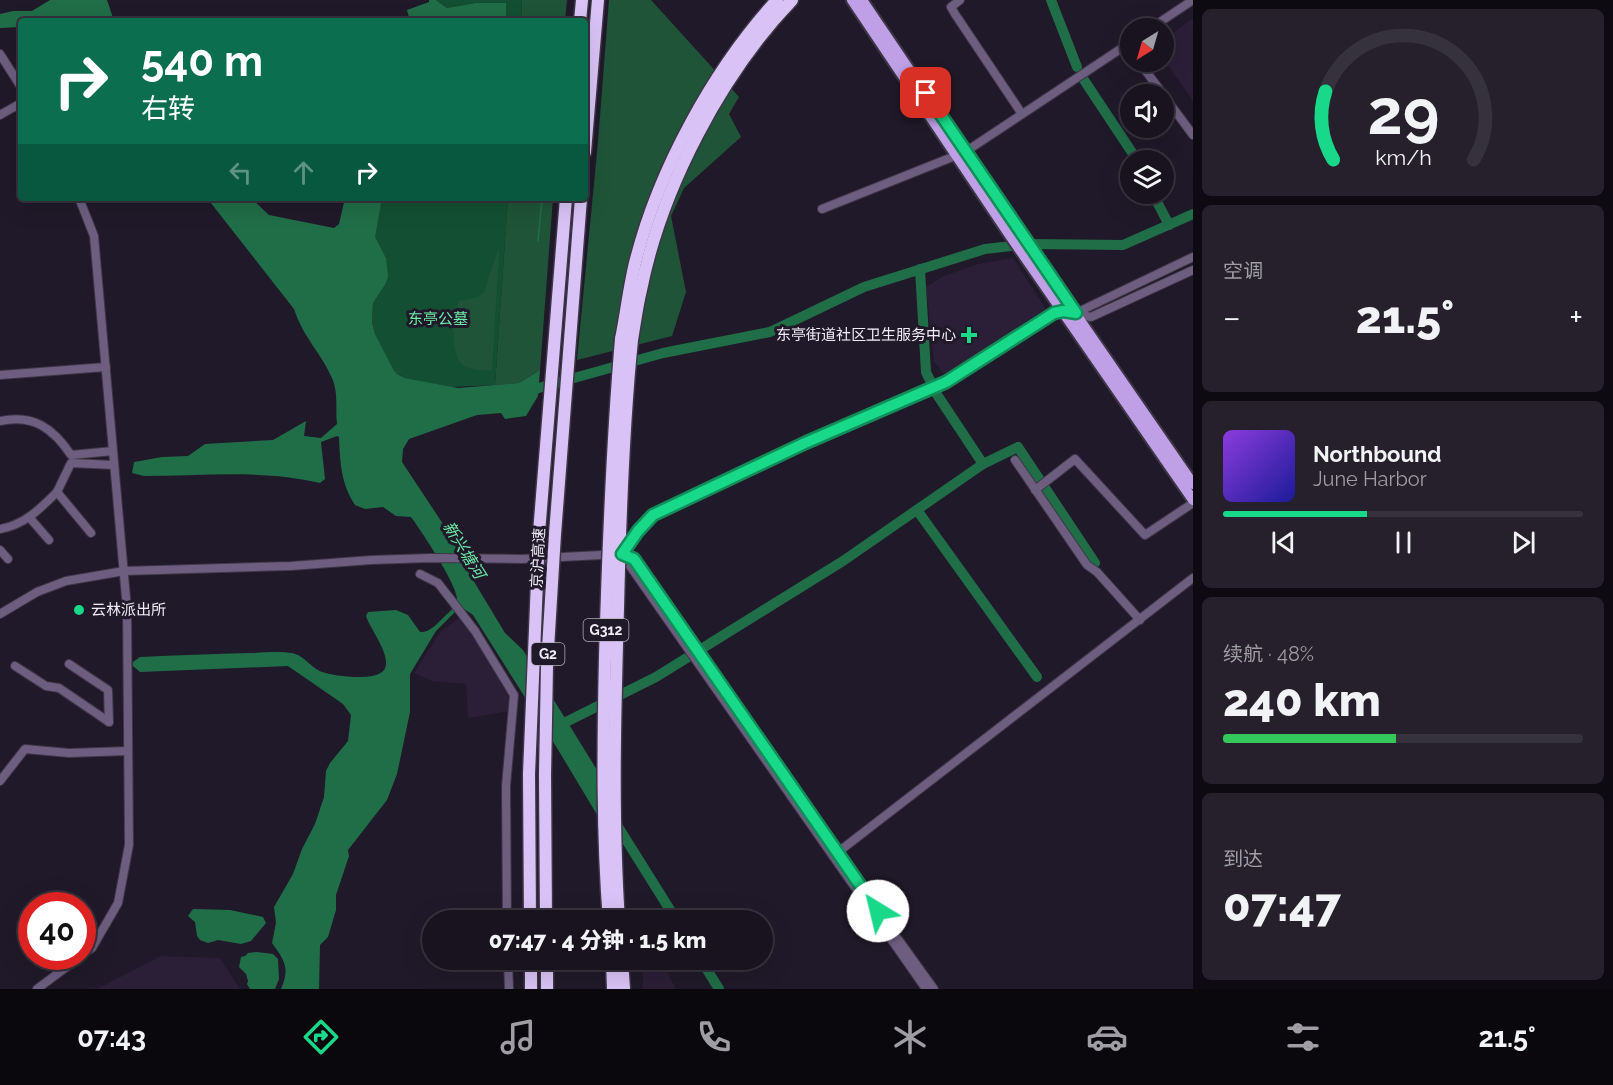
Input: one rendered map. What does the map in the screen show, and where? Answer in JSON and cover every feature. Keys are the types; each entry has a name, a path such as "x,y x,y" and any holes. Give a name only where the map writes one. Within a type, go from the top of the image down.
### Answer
{"highway":[{"path":"580,18 582,0"},
{"path":"588,117 598,0"},
{"name":"G312","path":"608,910 604,856 604,717 614,426 627,340 652,248 667,203 685,161 708,116 777,0"},
{"name":"G312","path":"755,35 792,0"},
{"name":"京沪高速","path":"530,910 529,774 539,533 566,201"},
{"name":"京沪高速","path":"546,910 547,665 581,201"},
{"name":"G312","path":"618,910 615,850 614,728 627,340"},
{"path":"531,970 531,989"},
{"path":"546,970 547,989"},
{"path":"613,989 616,970"},
{"path":"619,970 624,989"}],"main road":[{"path":"858,1 1016,236 1076,313 1193,484"},
{"path":"1033,259 1063,311 1193,501"}],"street":[{"path":"960,0 951,7 1022,114"},
{"path":"1166,18 1193,0"},
{"path":"822,209 961,154 1120,52"},
{"path":"0,54 18,82"},
{"path":"1147,72 1156,84"},
{"path":"0,115 18,105"},
{"path":"1174,109 1193,135"},
{"path":"80,201 94,236 127,609 129,845 118,903 96,941"},
{"path":"1076,313 1193,258"},
{"path":"622,554 653,515 805,443 946,382 1054,313 1063,311 1091,317 1193,270"},
{"path":"0,375 106,367"},
{"path":"0,421 29,420 46,427 71,455 113,451"},
{"path":"1035,490 1075,459 1145,535 1193,501"},
{"path":"1015,460 1087,565 1097,572 1140,620"},
{"path":"0,529 11,527 35,514 57,492 71,463 114,465"},
{"path":"57,492 92,533"},
{"path":"29,517 49,540"},
{"path":"0,550 8,559"},
{"path":"0,614 37,592 66,581 124,572 291,566 371,560 522,559 622,554"},
{"path":"622,554 926,989"},
{"path":"420,574 438,583 475,631 514,695 506,786 507,910"},
{"path":"834,855 1193,578"},
{"path":"15,666 46,686 59,688 109,722 108,690 69,664"},
{"path":"0,781 25,749 69,753 128,751"},
{"path":"834,855 934,989"},
{"path":"42,987 63,970"},
{"path":"508,970 509,989"}],"shaded area":[{"path":"50,0 107,0 113,18 18,18 18,27 0,28 0,14 32,11"},
{"path":"429,0 436,0 447,8 475,3 506,3 506,18 409,18 407,10 429,2"},
{"path":"522,0 567,0 565,18 521,18"},
{"path":"609,0 651,0 739,97 729,114 741,137 684,188 671,216 686,292 672,336 577,360 598,142"},
{"path":"1193,18 1193,101 1173,72 1174,32"},
{"path":"209,201 254,201 269,215 334,228 339,224 344,201 381,201 375,237 386,258 388,277 373,303 372,322 375,334 394,371 405,378 458,388 519,383 540,370 538,396 526,416 505,419 501,413 477,415 409,439 403,449 402,462 449,533 467,570 505,633 523,650 597,770 599,818 473,615 464,609 455,612 436,631 410,674 410,712 397,774 387,800 348,850 349,856 336,895 336,910 328,937 320,945 319,989 281,989 286,970 283,960 272,943 276,923 274,907 293,874 302,849 315,824 324,797 326,771 348,741 351,715 343,704 288,666 140,672 133,666 133,662 140,657 286,652 299,656 327,674 372,676 384,670 386,658 368,622 366,616 368,612 396,610 408,615 420,632 423,632 430,630 438,623 456,603 456,593 446,571 411,517 396,516 383,507 365,509 355,505 344,481 339,437 337,436 321,442 325,479 320,483 276,476 144,476 132,473 134,462 162,457 188,456 205,444 273,440 306,421 304,436 321,438 337,424 336,396 332,378 302,328 294,309"},
{"path":"508,201 553,201 540,370 519,383 495,385"},
{"path":"498,250 492,370 466,367 460,362 455,349 455,314 459,301 475,298 484,292"},
{"name":"东亭街道社区卫生服务中心","path":"1013,258 1046,309 944,375 934,361 926,287 944,276 978,264"},
{"path":"464,614 517,696 510,711 468,718 466,684 432,681 414,673 440,632"},
{"path":"193,909 230,910 263,917 266,923 251,941 241,944 218,940 208,943 197,936 195,922 188,916"},
{"path":"257,952 273,954 278,959 279,979 275,989 250,989 247,984 246,974 239,967 241,957"},
{"path":"161,956 220,958 240,989 97,989"},
{"path":"643,970 666,970 676,989 643,989"}],"green space":[{"path":"436,0 522,0 521,18 506,18 506,3 475,3 447,8"},
{"name":"东亭公墓","path":"381,201 508,201 495,385 451,387 405,378 393,371 375,334 372,322 373,303 385,285 386,258 374,237"}],"waterway":[{"path":"1051,0 1077,67"},
{"path":"1082,77 1130,150"},
{"path":"538,241 542,201"},
{"path":"1158,204 1169,225"},
{"path":"528,391 663,353 770,332 864,287 985,249 1030,244 1123,245 1193,214"},
{"path":"556,727 656,677 843,561 983,464 936,393 926,372 920,269"},
{"path":"983,464 1018,447 1095,563"},
{"path":"917,510 1037,677"},
{"name":"新兴塘河","path":"615,822 670,910"},
{"name":"新兴塘河","path":"707,970 719,989"}],"place":[{"name":"东亭街道社区卫生服务中心","path":"969,335"},
{"name":"云林派出所","path":"79,610"}],"route":[{"path":"878,911 634,559 622,554 653,515 805,443 946,382 1054,313 1063,311 1076,313 926,93"}]}
